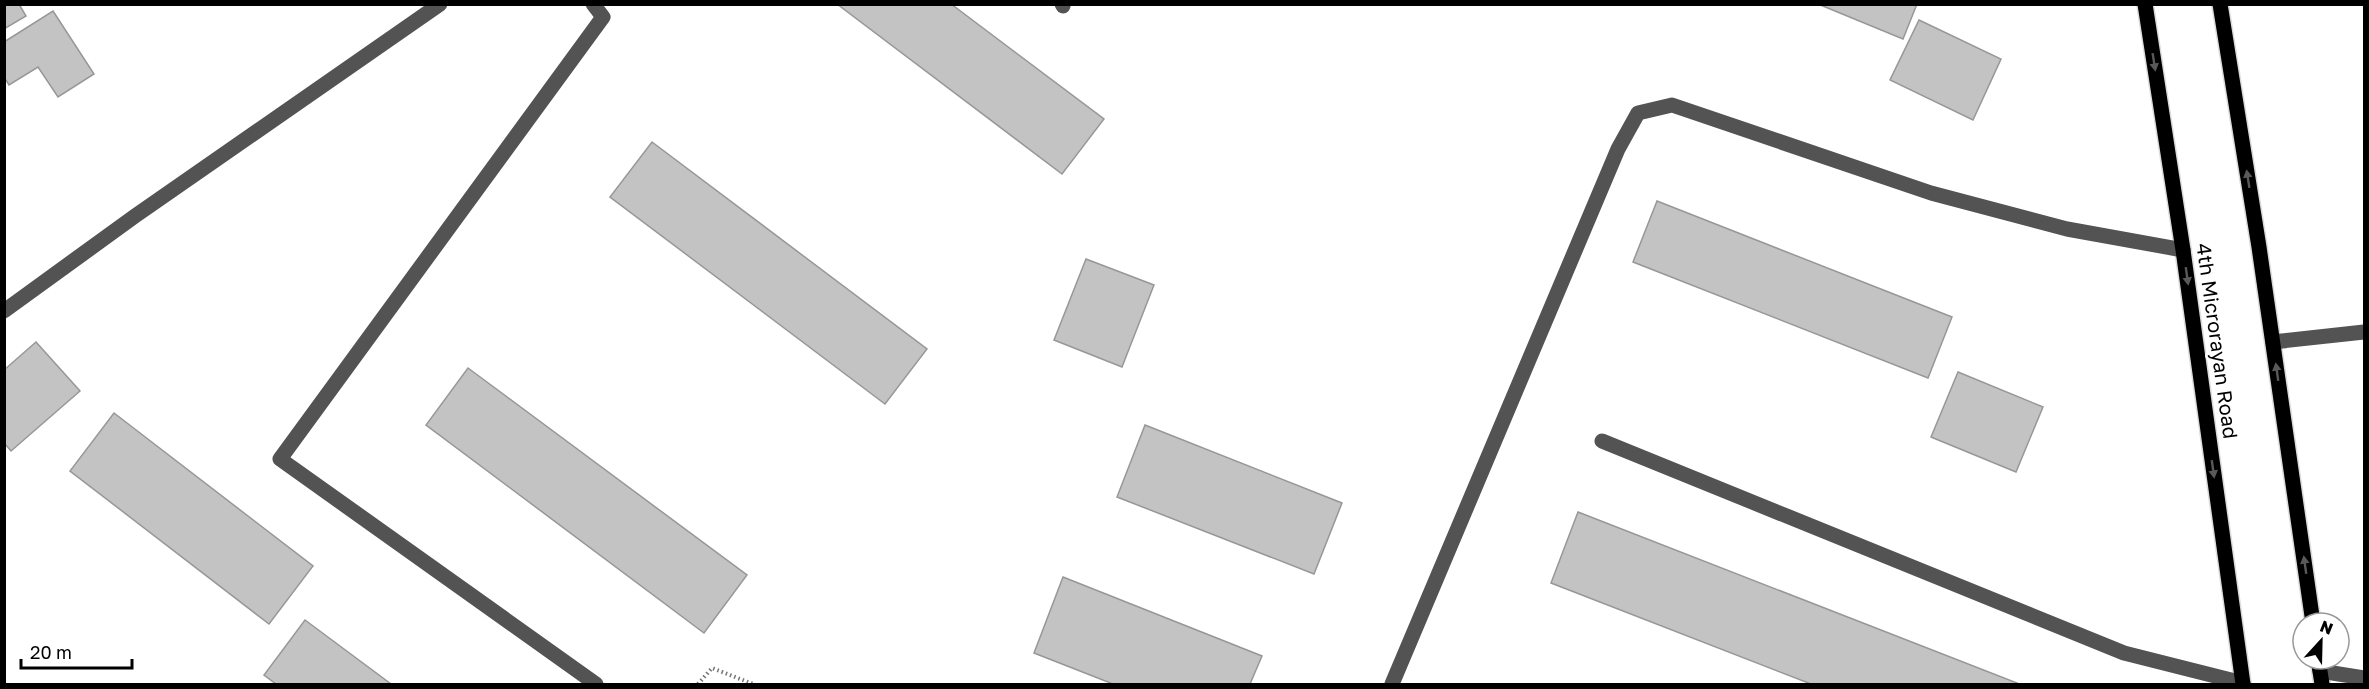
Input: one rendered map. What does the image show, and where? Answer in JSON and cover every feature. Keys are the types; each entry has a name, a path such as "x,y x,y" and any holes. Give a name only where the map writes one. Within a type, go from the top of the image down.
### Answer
{"main road":[{"name":"4th Microrayan Road","path":"2145,4 2183,250 2243,684"},
{"path":"2220,4 2273,342 2311,611"}],"street":[{"path":"4,311 135,216 440,4"},
{"path":"593,4 603,17 280,459 596,684"},
{"path":"1392,684 1618,149 1638,113 1672,105 1931,193 2067,229 2183,250"},
{"path":"2273,342 2364,332"},
{"path":"1602,441 2124,653 2243,684"},
{"path":"2320,671 2364,678"}],"path":[{"path":"698,684 712,668 753,684"}],"building":[{"path":"4,4 19,4 26,16 4,29"},
{"path":"837,4 951,4 1104,119 1062,174"},
{"path":"1818,4 1917,4 1903,39"},
{"path":"53,11 94,74 58,97 38,67 9,85 4,77 4,42"},
{"path":"1919,20 2001,59 1973,120 1890,80"},
{"path":"652,142 927,349 885,404 610,197"},
{"path":"1657,201 1952,317 1928,378 1633,262"},
{"path":"1086,259 1154,285 1122,367 1054,340"},
{"path":"36,342 80,391 11,451 4,443 4,370"},
{"path":"468,368 747,575 704,633 426,425"},
{"path":"1958,372 2043,407 2016,472 1931,437"},
{"path":"114,413 313,566 269,624 70,471"},
{"path":"1145,425 1342,503 1314,574 1117,497"},
{"path":"1578,512 2017,683 1811,684 1551,583"},
{"path":"1063,577 1262,656 1250,684 1113,684 1034,653"},
{"path":"305,620 391,684 276,684 264,675"}]}
